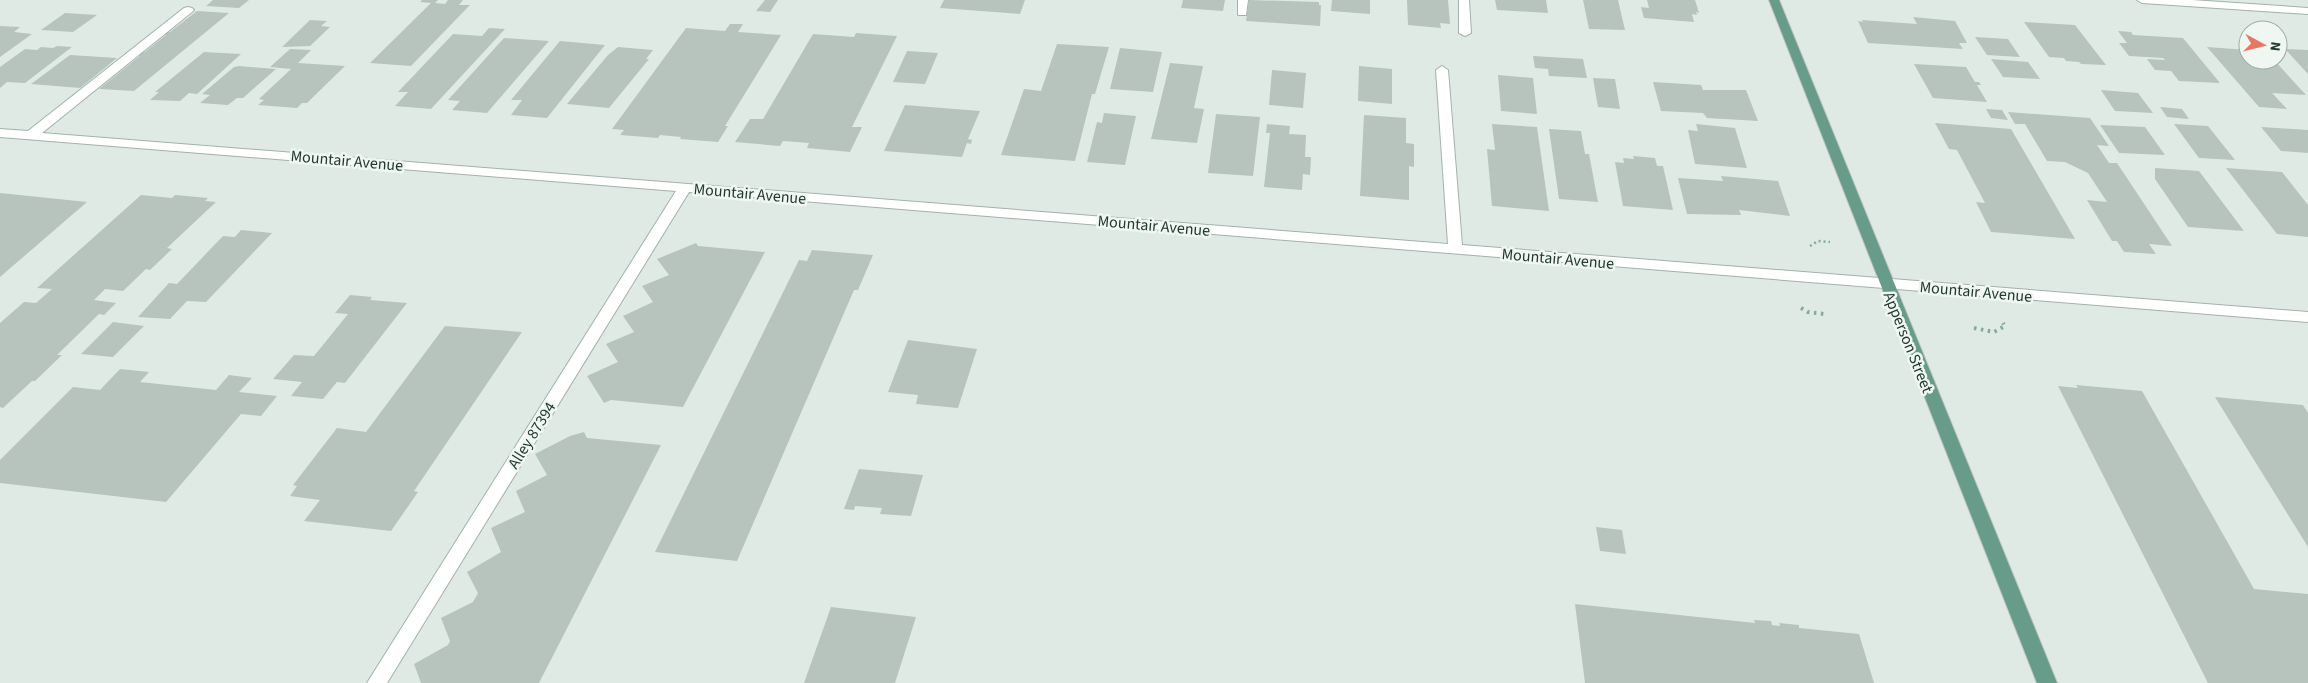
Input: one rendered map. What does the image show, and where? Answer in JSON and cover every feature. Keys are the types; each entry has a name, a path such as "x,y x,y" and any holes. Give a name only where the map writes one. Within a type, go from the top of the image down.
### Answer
{"main road":[{"name":"Apperson Street","path":"1774,0 2047,683"}],"street":[{"path":"1242,13 1243,0"},
{"path":"1464,0 1465,34"},
{"path":"2142,0 2308,11"},
{"path":"31,135 188,10"},
{"path":"1442,70 1456,250"},
{"name":"Mountair Avenue","path":"0,133 2308,317"},
{"name":"Alley 87394","path":"377,683 685,188"}],"path":[{"path":"1818,241 1830,242"},
{"path":"1974,328 1994,332 2005,326 1999,318"}],"building":[{"path":"213,0 249,0 239,8 206,6"},
{"path":"422,0 438,0 435,3 445,4 448,0 463,0 459,5 470,5 411,66 370,63 431,3 420,2"},
{"path":"765,0 778,0 770,12 756,11"},
{"path":"944,0 1025,0 1020,14 940,8"},
{"path":"1183,0 1225,0 1223,11 1181,8"},
{"path":"1249,0 1319,2 1319,5 1321,5 1320,26 1246,21"},
{"path":"1332,0 1370,0 1370,14 1331,11"},
{"path":"1407,0 1448,0 1450,24 1440,23 1441,28 1408,25"},
{"path":"1495,0 1546,0 1548,13 1497,10"},
{"path":"1583,0 1618,0 1625,30 1589,29"},
{"path":"1647,0 1695,0 1699,13 1696,12 1697,15 1692,14 1694,22 1644,18 1641,7 1649,8"},
{"path":"197,11 229,13 134,91 99,89 140,56 137,55 141,51 145,52 166,35 163,35 170,32"},
{"path":"65,13 97,15 73,32 41,30"},
{"path":"1913,17 1955,21 1967,43 1959,43 1963,49 1868,43 1858,21 1917,24"},
{"path":"310,20 327,21 321,26 330,27 310,46 282,47"},
{"path":"2024,22 2075,25 2106,65 2081,64 2079,62 2066,61 2064,58 2049,57"},
{"path":"730,24 743,24 738,32 781,35 725,126 728,126 718,142 680,139 681,137 660,135 658,138 620,135 624,130 612,129 686,28 725,31"},
{"path":"0,26 20,27 14,32 32,34 0,57"},
{"path":"489,28 505,29 431,109 395,106 408,92 398,92 453,34 482,36"},
{"path":"2118,31 2131,32 2133,35 2183,38 2220,83 2179,81 2171,71 2155,70 2147,59 2165,60 2163,58 2129,56 2119,43 2127,43"},
{"path":"856,33 897,36 852,127 862,127 850,152 807,148 809,143 783,141 780,146 735,142 750,119 763,119 813,34 854,37"},
{"path":"1975,37 2008,39 2020,57 1987,55"},
{"path":"504,38 549,41 487,113 452,110 460,101 448,100"},
{"path":"560,41 605,45 547,118 511,115 522,100 511,100"},
{"path":"1057,44 1109,47 1095,94 1092,94 1075,161 1001,155 1024,89 1041,91"},
{"path":"57,46 72,47 25,83 7,82 0,88 0,67 25,49 37,50 41,47 53,48"},
{"path":"618,47 653,50 646,59 649,59 609,108 567,104 608,55"},
{"path":"2207,47 2238,49 2238,70 2283,70 2306,95 2272,93 2287,109 2259,107"},
{"path":"1120,48 1162,52 1153,92 1110,89"},
{"path":"290,49 311,50 298,63 345,66 307,103 302,103 297,108 258,105 264,100 259,99 291,69 270,67"},
{"path":"2288,49 2308,50 2308,74 2288,52"},
{"path":"907,51 938,53 925,84 893,82"},
{"path":"204,52 241,54 197,94 189,93 180,101 150,100 159,92 155,92"},
{"path":"70,55 117,58 80,88 31,84"},
{"path":"1533,56 1583,59 1587,78 1549,76 1548,69 1535,68"},
{"path":"1991,59 2028,62 2040,79 2003,77"},
{"path":"1170,63 1203,66 1194,108 1204,109 1197,143 1151,139"},
{"path":"1914,64 1966,67 1975,82 1979,82 1981,85 1977,85 1987,102 1933,98"},
{"path":"1359,66 1392,69 1392,104 1358,101"},
{"path":"234,67 276,69 243,98 237,98 228,105 200,103 210,95 202,94"},
{"path":"1272,70 1306,73 1303,108 1269,105"},
{"path":"1498,75 1533,78 1537,114 1501,111"},
{"path":"1593,78 1615,79 1620,109 1598,107"},
{"path":"1653,82 1701,85 1703,90 1746,90 1758,121 1707,118 1703,113 1661,111"},
{"path":"2101,90 2138,93 2153,113 2115,111"},
{"path":"905,105 980,111 968,139 972,140 971,144 967,143 962,157 884,151"},
{"path":"2160,107 2182,109 2189,119 2167,117"},
{"path":"1986,109 2002,110 2008,120 1991,118"},
{"path":"2008,112 2090,118 2109,146 2097,145 2109,163 2117,163 2172,246 2149,244 2156,254 2124,252 2117,241 2112,241 2087,200 2107,202 2088,173 2065,162 2047,161 2025,124 2015,124"},
{"path":"1104,113 1136,116 1125,165 1087,162 1097,122 1102,123"},
{"path":"1216,114 1260,117 1253,176 1208,173"},
{"path":"1364,115 1406,118 1406,143 1414,144 1414,167 1409,166 1409,200 1360,196"},
{"path":"1935,123 2011,129 2075,239 1991,232 1976,202 1985,203 1957,150 1949,149"},
{"path":"1267,124 1290,126 1289,134 1306,135 1305,157 1311,157 1310,175 1303,174 1302,190 1264,187 1270,133 1266,133"},
{"path":"1492,124 1537,127 1549,211 1492,206 1487,149 1495,150"},
{"path":"1696,124 1735,128 1747,168 1695,164 1688,130 1698,131"},
{"path":"2174,124 2208,126 2235,160 2199,158"},
{"path":"2100,125 2145,127 2165,155 2119,153"},
{"path":"2261,127 2308,130 2308,153 2281,151"},
{"path":"1549,129 1581,131 1585,154 1589,154 1598,202 1559,199"},
{"path":"1633,156 1655,158 1657,166 1663,166 1673,210 1623,206 1615,162 1624,163 1623,158 1634,159"},
{"path":"2155,168 2199,171 2244,231 2188,227 2155,179"},
{"path":"2226,168 2282,172 2308,205 2308,237 2277,234"},
{"path":"1721,176 1778,181 1790,216 1739,210 1741,215 1687,214 1678,178 1723,181"},
{"path":"0,193 87,202 0,277"},
{"path":"141,195 172,198 175,195 208,198 205,201 216,202 167,248 172,249 150,270 146,269 123,291 105,289 94,300 116,303 104,315 99,314 57,355 62,355 35,381 32,381 3,408 0,407 0,323 24,302 36,303 52,289 37,288"},
{"path":"241,230 272,233 206,302 187,301 170,319 138,317 169,283 177,284 223,236 235,237"},
{"path":"696,243 698,246 765,252 683,407 611,400 604,403 587,376 618,362 606,344 634,332 623,316 653,302 642,286 669,275 657,259"},
{"path":"812,250 873,255 858,290 854,290 737,561 655,552 799,260 807,261"},
{"path":"350,295 372,297 370,300 407,303 345,383 337,382 323,399 291,396 302,382 273,379 294,355 314,356 348,314 335,313"},
{"path":"113,322 144,326 113,357 81,354"},
{"path":"445,326 522,332 414,491 418,492 391,531 304,521 320,500 290,496 297,486 293,485 337,428 366,432"},
{"path":"908,340 977,349 958,408 916,404 918,395 888,392"},
{"path":"120,369 149,372 140,382 216,390 229,375 252,378 239,392 277,396 261,416 241,414 166,502 0,483 0,460 73,387 100,390"},
{"path":"2076,385 2142,391 2254,589 2308,594 2308,683 2208,683 2058,386 2078,388"},
{"path":"2215,397 2303,405 2308,413 2308,547"},
{"path":"584,432 587,438 661,445 539,683 421,683 414,664 448,645 450,641 441,618 473,602 478,593 467,572 501,552 491,528 525,512 516,491 547,475 535,454 570,436"},
{"path":"859,469 923,475 911,516 880,514 882,508 855,506 854,510 844,509"},
{"path":"1596,527 1622,530 1626,554 1600,551"},
{"path":"1575,604 1755,623 1754,620 1771,621 1772,625 1780,626 1779,623 1799,625 1799,628 1859,634 1874,683 1585,683"},
{"path":"831,607 916,617 895,683 804,683"}]}
